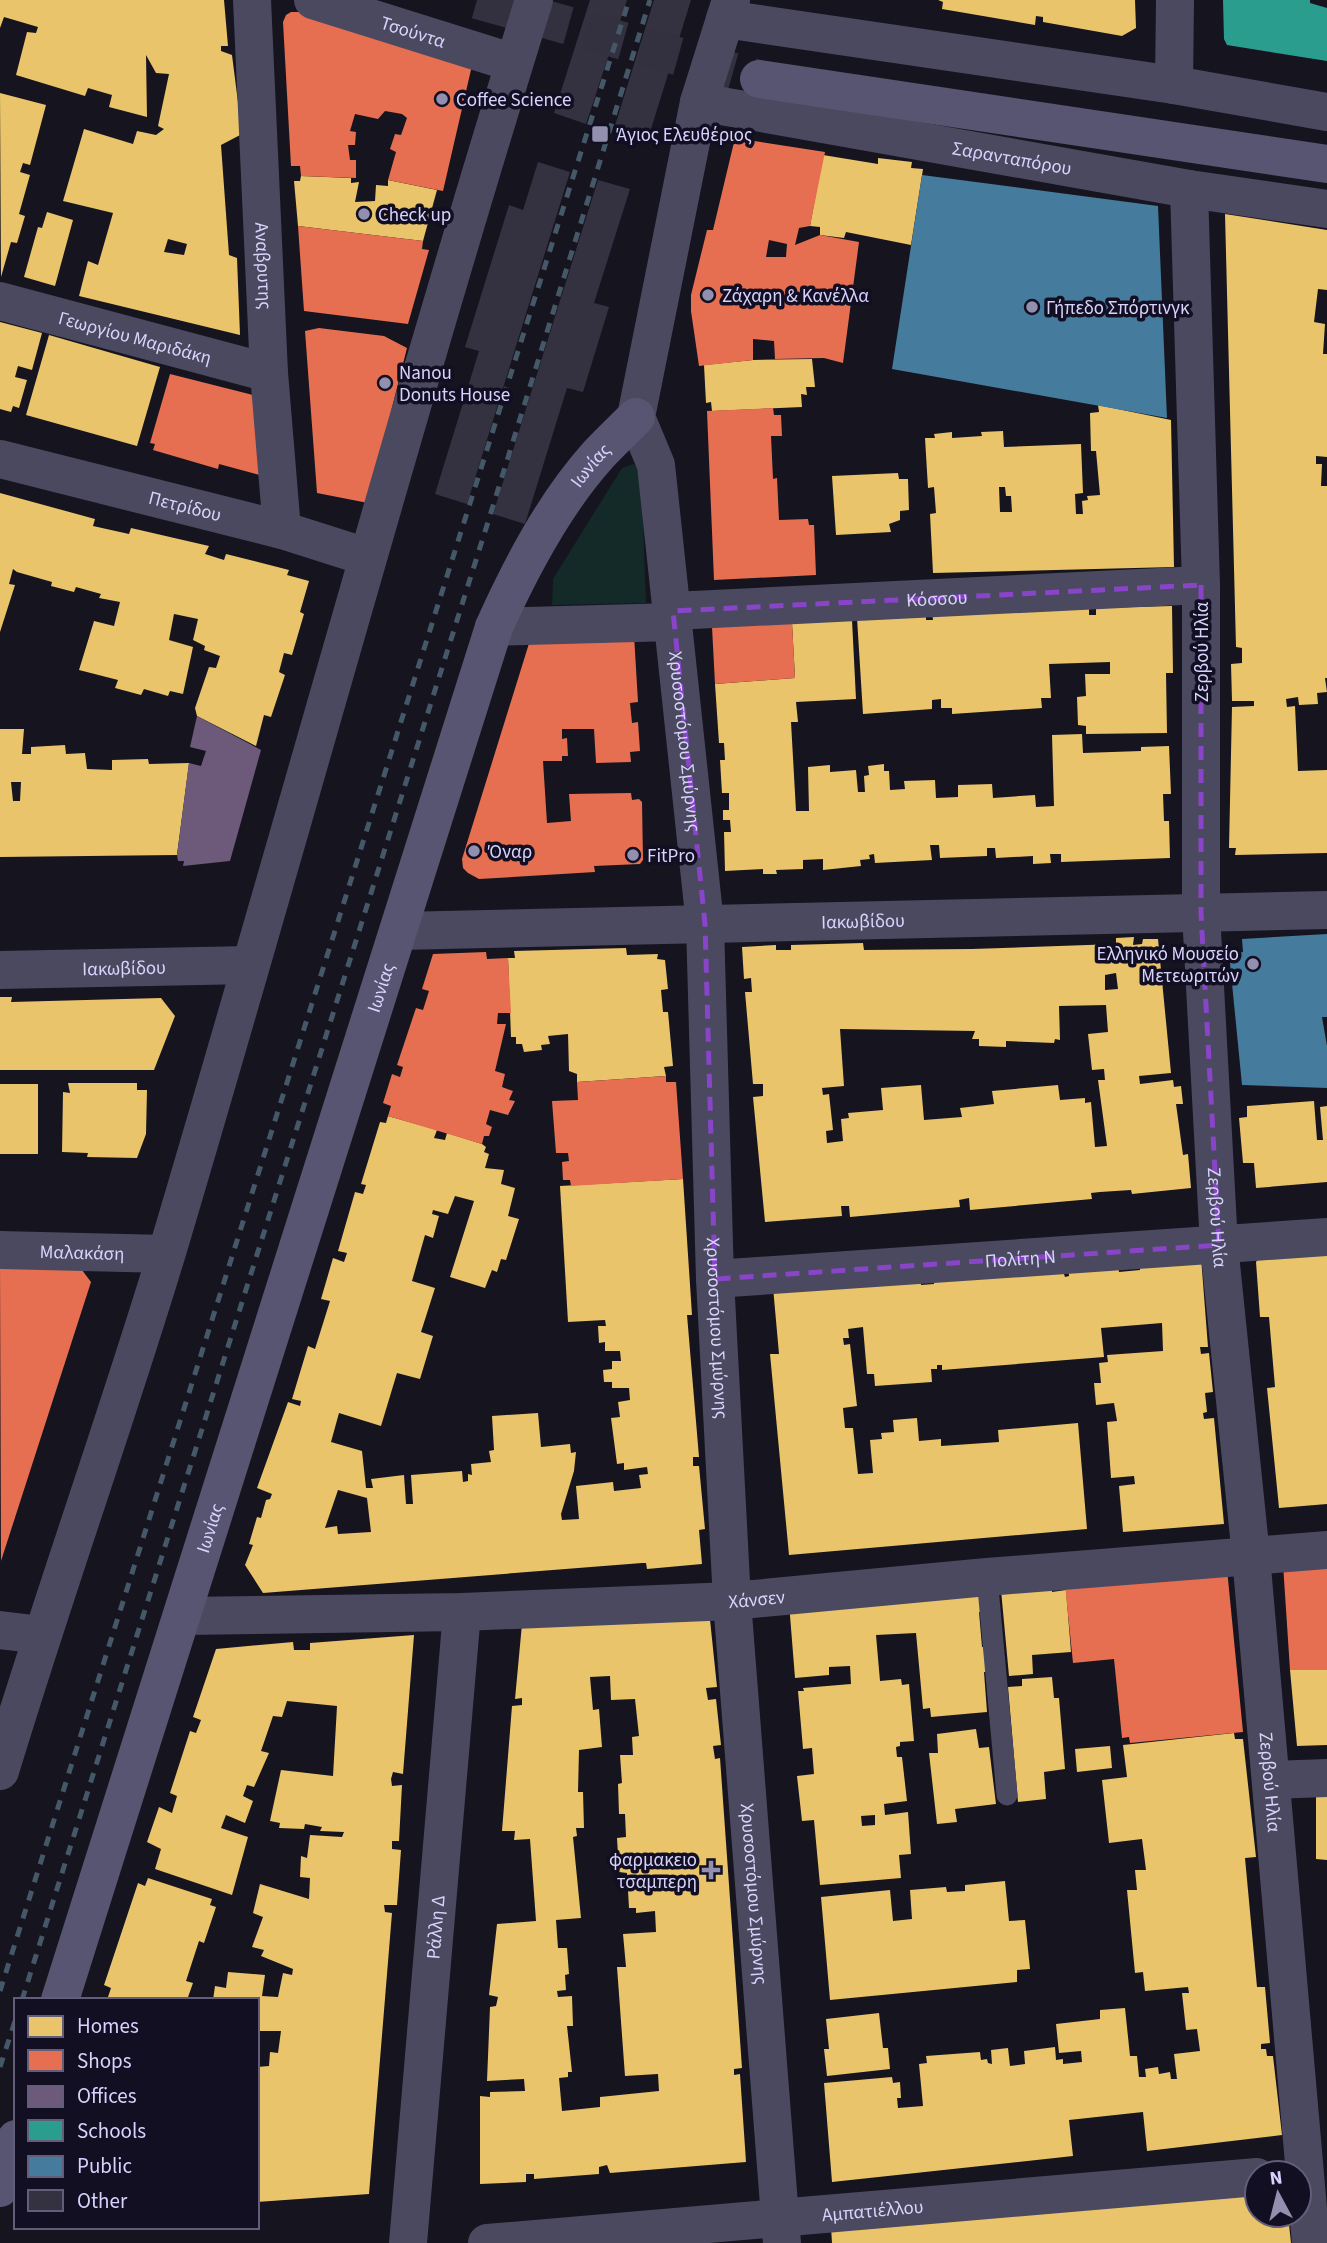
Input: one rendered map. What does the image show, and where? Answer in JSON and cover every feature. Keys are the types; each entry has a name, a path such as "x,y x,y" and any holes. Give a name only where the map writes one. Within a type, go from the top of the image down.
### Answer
{"street":[{"name":"Αναβρυτης","path":"252,0 269,373 282,530"},
{"name":"Τσούντα","path":"313,0 514,63"},
{"path":"0,1771 166,1254 367,557 534,0"},
{"path":"1174,85 1175,0"},
{"path":"636,417 699,102 728,10 1327,112"},
{"name":"Σαρανταπόρου","path":"759,79 1327,164"},
{"name":"Σαρανταπόρου","path":"699,102 1189,190 1327,209"},
{"name":"Ζερβού Ηλία","path":"1189,190 1201,585 1201,913 1219,1245 1251,1556 1301,2159"},
{"name":"Γεωργίου Μαριδάκη","path":"0,301 269,373"},
{"name":"Χρυσοστόμου Σμύρνης","path":"636,417 656,465 705,924 715,1279 732,1601 743,1897 781,2230"},
{"name":"Ιωνίας","path":"61,1998 494,627 508,595 556,510 597,456 636,417"},
{"name":"Πετρίδου","path":"0,459 282,530 367,557"},
{"name":"Κόσσου","path":"494,627 1201,585"},
{"name":"Ιακωβίδου","path":"398,931 1327,910"},
{"name":"Ιακωβίδου","path":"0,970 250,965"},
{"name":"Πολίτη Ν","path":"715,1279 1327,1237"},
{"name":"Μαλακάση","path":"0,1250 166,1254"},
{"name":"Χάνσεν","path":"183,1616 462,1612 732,1601 987,1577 1327,1550"},
{"name":"Ράλλη Δ","path":"408,2243 462,1612"},
{"path":"0,1630 42,1635"},
{"path":"1271,1780 1327,1778"},
{"path":"0,2189 14,2145"},
{"name":"Αμπατιέλλου","path":"487,2243 781,2230 1243,2179"}],"lane":[{"path":"987,1577 1007,1796"}],"highlighted area":[{"path":"1201,585 1201,913 1219,1245 715,1279 705,924 673,611"}],"green space":[{"path":"633,464 641,468 646,603 552,605 553,579 622,468"}],"building: Homes":[{"path":"0,0 224,0 228,46 221,46 221,51 232,55 242,134 221,145 229,255 237,258 240,335 79,296 88,261 98,265 113,213 63,201 84,129 133,144 137,131 156,135 164,129 158,126 169,74 156,73 146,55 147,117 109,107 112,95 88,88 85,96 16,75 27,32 36,33 38,27 4,17 0,28","holes":["168,239 187,244 184,255 164,252"]},
{"path":"938,0 1135,0 1136,28 1122,36 1043,22 1043,17 1036,16 1035,25 942,9 943,2"},
{"path":"0,93 46,105 30,165 23,163 20,172 30,175 19,214 25,216 17,243 11,242 1,277"},
{"path":"823,155 878,164 878,158 912,162 911,168 923,169 911,245 846,232 844,238 820,235 820,227 810,226"},
{"name":"Check up","path":"301,176 351,178 351,183 359,182 355,202 375,201 376,185 388,186 388,180 437,190 423,241 298,226 294,181 300,181"},
{"path":"47,212 73,220 55,286 24,277 38,227 42,228"},
{"path":"1225,214 1327,230 1327,290 1318,289 1314,322 1325,324 1323,354 1327,354 1327,457 1316,456 1316,464 1322,464 1321,486 1327,486 1327,692 1317,693 1318,704 1299,705 1298,697 1286,699 1287,707 1295,706 1298,771 1327,770 1327,853 1235,855 1236,848 1229,848 1232,707 1254,706 1254,701 1232,701 1231,664 1242,663 1242,648 1236,647"},
{"path":"0,322 42,333 32,370 18,366 15,377 27,380 19,408 13,406 11,412 0,409"},
{"path":"49,335 160,367 137,446 26,415"},
{"path":"812,359 815,387 806,387 807,395 801,394 802,407 712,411 711,402 706,403 704,365 753,360"},
{"path":"1098,405 1171,420 1174,567 933,573 930,514 936,513 934,487 928,488 925,438 935,438 934,434 952,432 952,438 1003,431 1004,447 1081,444 1083,493 1075,494 1076,514 1083,514 1082,501 1088,500 1087,496 1100,495 1096,451 1091,451 1090,413 1099,412","holes":["999,487 1005,487 1006,496 1011,496 1012,512 1000,512"]},
{"path":"898,473 899,479 908,479 909,510 900,511 900,520 889,524 891,532 836,535 832,476"},
{"path":"0,493 95,519 93,526 129,534 131,528 209,546 205,554 224,560 226,554 289,570 287,575 309,581 300,612 304,614 292,655 284,653 279,672 285,675 271,717 264,715 256,746 197,716 195,708 209,667 216,668 220,656 204,650 205,646 193,640 198,619 174,614 169,640 193,647 183,694 170,691 168,696 144,689 141,695 115,688 118,680 79,670 94,621 114,626 120,602 99,598 101,594 76,587 74,592 51,586 52,582 13,569 9,584 15,585 0,632"},
{"path":"1172,606 1173,673 1166,673 1167,733 1086,734 1086,726 1078,725 1077,697 1086,696 1085,674 1110,674 1110,662 1049,664 1051,698 1041,698 1042,708 952,714 952,708 941,708 941,699 932,700 932,709 863,714 857,618 926,613 926,620 933,620 932,612 1089,609 1089,615 1096,615 1096,608"},
{"path":"852,620 856,699 796,702 798,722 791,722 796,811 809,811 808,767 830,765 830,772 856,770 858,792 865,792 864,776 869,775 868,766 884,764 884,771 889,771 890,790 905,789 904,781 935,780 936,798 958,797 958,785 992,784 993,798 1035,795 1036,807 1054,806 1052,735 1082,734 1083,753 1141,751 1141,747 1169,746 1171,794 1163,794 1164,821 1169,821 1170,858 1061,862 1061,854 1050,854 1051,863 1033,864 1033,856 996,858 995,848 987,848 987,856 940,858 939,845 930,845 932,860 875,863 874,854 869,855 870,859 860,860 861,866 823,870 823,859 803,860 803,869 776,870 777,874 763,874 763,869 725,871 724,832 731,832 730,820 723,820 723,810 729,810 729,793 722,793 720,760 725,760 724,743 719,743 715,684 795,678 792,623"},
{"path":"0,729 24,729 22,754 31,754 31,747 65,745 66,754 85,753 87,769 112,770 112,760 148,759 149,764 189,763 177,855 0,857","holes":["11,782 21,782 20,801 13,801"]},
{"path":"1134,937 1133,945 1142,944 1143,939 1158,939 1171,1073 1139,1076 1140,1084 1173,1080 1174,1087 1181,1086 1183,1104 1176,1104 1183,1155 1188,1154 1191,1188 1132,1194 1131,1190 1100,1192 1091,1193 1092,1199 970,1210 969,1198 959,1200 960,1207 850,1217 849,1206 841,1206 842,1216 765,1222 753,1097 763,1096 763,1084 753,1084 745,992 752,992 751,978 744,979 742,947 776,945 776,950 791,950 791,945 863,943 864,950 972,949 1116,944 1116,938","holes":["1116,973 1118,989 1105,990 1105,975","1106,1005 1108,1032 1088,1034 1092,1070 1104,1069 1105,1080 1098,1080 1107,1146 1095,1147 1091,1102 1085,1103 1085,1098 1060,1100 1058,1085 992,1091 994,1104 960,1108 962,1117 924,1120 921,1085 881,1088 883,1110 848,1113 849,1118 841,1119 843,1141 827,1143 826,1131 833,1130 829,1094 823,1095 822,1088 844,1086 840,1029 975,1031 972,1039 979,1039 979,1046 1006,1047 1006,1041 1054,1043 1055,1039 1060,1040 1059,1006"]},
{"path":"626,948 627,955 658,954 657,959 665,960 668,989 661,990 663,1012 668,1012 673,1066 664,1067 666,1076 577,1082 577,1074 569,1071 568,1034 548,1036 550,1044 541,1045 542,1050 524,1052 522,1044 516,1044 516,1037 511,1037 508,958 515,958 514,951"},
{"path":"0,997 12,997 11,1002 161,998 175,1016 154,1070 0,1070"},
{"path":"68,1083 137,1083 137,1090 147,1090 146,1134 137,1158 87,1157 88,1153 62,1152 63,1092 70,1093"},
{"path":"0,1084 38,1084 38,1154 0,1154"},
{"path":"1314,1101 1317,1140 1323,1140 1320,1107 1327,1106 1327,1182 1256,1188 1254,1163 1243,1163 1239,1118 1247,1117 1247,1106"},
{"path":"388,1116 437,1130 434,1138 445,1140 447,1133 482,1144 486,1147 484,1152 489,1154 485,1168 504,1170 501,1184 515,1188 508,1216 519,1219 506,1260 501,1259 497,1272 492,1270 485,1288 450,1277 474,1201 455,1196 448,1214 433,1210 432,1214 439,1216 433,1238 425,1235 412,1281 435,1288 421,1332 433,1336 420,1379 397,1373 381,1426 339,1413 331,1442 362,1451 366,1488 373,1488 371,1479 404,1475 406,1504 413,1504 411,1475 462,1471 463,1482 468,1481 468,1474 472,1475 471,1464 491,1462 489,1451 494,1450 492,1416 538,1413 541,1447 570,1444 571,1453 576,1452 574,1471 561,1514 562,1520 579,1519 576,1486 613,1482 614,1491 641,1488 639,1475 648,1474 647,1467 624,1470 624,1463 617,1464 611,1418 620,1417 618,1402 630,1400 629,1388 612,1388 612,1382 604,1382 603,1370 612,1369 612,1361 621,1361 620,1351 605,1351 605,1342 599,1343 598,1326 606,1326 605,1320 568,1322 560,1186 683,1179 692,1315 687,1315 699,1457 693,1457 693,1466 699,1466 705,1529 699,1530 702,1564 647,1569 646,1563 642,1563 263,1593 245,1565 253,1545 249,1544 257,1517 261,1518 266,1500 270,1499 272,1494 257,1488 288,1402 300,1406 301,1401 292,1399 308,1346 315,1349 330,1301 321,1299 333,1258 344,1262 347,1253 338,1251 355,1192 363,1194 366,1185 361,1184 380,1122 386,1123","holes":["338,1490 367,1498 371,1532 338,1534 337,1526 325,1528"]},
{"path":"1327,1249 1327,1504 1279,1508 1267,1388 1275,1387 1269,1317 1260,1317 1256,1262 1261,1255"},
{"path":"1201,1257 1208,1347 1200,1347 1201,1354 1209,1353 1213,1392 1205,1393 1207,1412 1203,1413 1204,1419 1214,1418 1224,1524 1123,1532 1119,1486 1135,1484 1134,1476 1111,1478 1107,1422 1117,1421 1114,1403 1096,1405 1094,1383 1101,1383 1099,1363 1108,1362 1107,1355 1163,1351 1162,1323 1101,1328 1104,1357 942,1370 942,1365 937,1365 937,1369 931,1369 932,1382 875,1386 874,1374 867,1374 863,1327 848,1329 849,1338 843,1338 844,1345 850,1344 857,1406 843,1408 845,1428 853,1428 858,1474 873,1473 870,1440 882,1439 881,1433 894,1432 893,1420 917,1418 919,1441 941,1439 941,1446 999,1442 998,1430 1078,1423 1087,1529 789,1555 770,1354 779,1354 773,1287 920,1272 921,1285 934,1284 933,1273 1063,1271 1065,1277 1069,1276 1068,1264 1118,1261 1119,1272 1140,1270 1140,1261"},
{"path":"1052,1586 1052,1592 1066,1590 1071,1652 1032,1655 1033,1674 1009,1676 1001,1590"},
{"path":"981,1588 983,1613 979,1612 982,1647 987,1647 989,1672 984,1672 987,1712 931,1717 930,1708 923,1709 916,1633 876,1635 880,1681 901,1679 902,1685 909,1684 914,1741 900,1742 900,1746 896,1747 897,1757 902,1757 907,1801 884,1804 885,1815 908,1812 911,1854 899,1855 901,1878 820,1885 814,1820 802,1821 797,1776 814,1774 812,1748 803,1749 798,1691 804,1691 803,1688 851,1684 850,1666 829,1667 829,1675 795,1678 789,1603","holes":["875,1815 875,1825 862,1826 861,1816"]},
{"path":"709,1610 717,1687 706,1688 708,1700 716,1699 721,1745 713,1746 715,1759 720,1758 742,2068 734,2069 734,2075 740,2074 746,2162 610,2173 607,2165 599,2167 599,2174 534,2179 534,2174 526,2174 526,2182 480,2184 480,2096 490,2097 490,2092 525,2091 524,2079 487,2081 490,2007 496,2006 498,1997 489,1995 497,1924 536,1921 530,1839 514,1840 515,1831 502,1831 512,1706 522,1705 522,1698 515,1699 522,1624","holes":["610,1676 611,1700 635,1699 639,1736 632,1737 633,1755 620,1755 622,1783 618,1784 619,1814 625,1814 626,1837 617,1838 619,1872 627,1873 629,1908 636,1908 636,1913 655,1911 656,1932 623,1934 626,1967 617,1967 625,2076 658,2074 659,2091 600,2097 600,2107 562,2111 559,2078 568,2077 568,2072 572,2072 567,2026 573,2026 572,1996 558,1997 557,1991 566,1990 565,1975 569,1974 567,1948 558,1948 556,1920 581,1918 573,1837 577,1836 576,1828 584,1828 583,1792 578,1792 579,1750 602,1747 599,1709 593,1710 590,1677"]},
{"path":"414,1635 403,1774 393,1772 391,1779 392,1786 402,1785 399,1841 392,1841 392,1849 401,1850 397,1905 384,1905 385,1912 392,1913 369,2194 259,2202 259,2067 269,2066 270,2052 278,2053 281,2031 259,2031 259,1998 213,1998 215,1986 226,1988 228,1972 265,1975 262,1996 278,1997 283,1973 292,1975 293,1969 261,1956 264,1950 252,1947 263,1917 253,1913 260,1884 309,1899 310,1878 300,1877 301,1856 307,1858 310,1835 342,1837 344,1832 320,1831 322,1827 305,1824 304,1829 279,1828 280,1823 270,1821 281,1770 333,1776 337,1706 287,1701 282,1717 273,1716 261,1751 269,1753 254,1787 247,1785 243,1796 253,1801 245,1823 226,1815 221,1828 248,1837 232,1895 155,1869 161,1849 147,1842 159,1807 172,1813 177,1796 170,1793 190,1731 196,1733 201,1720 193,1717 216,1649 293,1642 294,1650 310,1650 310,1643"},
{"path":"1290,1670 1327,1670 1327,1745 1297,1746"},
{"path":"1052,1677 1054,1698 1059,1698 1065,1769 1044,1772 1046,1799 1018,1802 1008,1687 1022,1686 1022,1679"},
{"path":"976,1729 979,1748 989,1747 996,1804 955,1809 957,1822 937,1824 929,1753 938,1753 937,1734"},
{"path":"1234,1733 1235,1739 1243,1739 1256,1857 1245,1858 1257,1987 1265,1987 1270,2043 1261,2044 1261,2049 1266,2049 1267,2056 1273,2056 1282,2135 1147,2151 1143,2112 1069,2120 1073,2156 832,2182 824,2083 892,2077 893,2083 900,2082 901,2098 897,2098 898,2108 923,2106 919,2064 927,2063 926,2056 980,2052 981,2060 987,2059 988,2063 992,2064 991,2050 1008,2048 1010,2066 1025,2064 1024,2051 1055,2047 1056,2060 1063,2059 1063,2064 1082,2062 1081,2051 1059,2053 1056,2024 1100,2019 1100,2010 1125,2008 1130,2056 1137,2056 1139,2077 1146,2077 1145,2069 1158,2067 1159,2074 1170,2072 1171,2079 1177,2079 1174,2054 1200,2051 1197,2029 1186,2030 1182,1993 1189,1993 1188,1987 1145,1991 1143,1972 1135,1973 1127,1890 1137,1890 1135,1870 1146,1870 1142,1839 1109,1843 1102,1780 1127,1777 1123,1745"},
{"path":"1110,1746 1112,1768 1077,1772 1075,1749"},
{"path":"1316,1795 1327,1795 1327,1860 1316,1859"},
{"path":"148,1878 212,1899 210,1905 216,1907 204,1943 199,1941 186,1981 193,1983 188,1998 108,1998 111,1988 104,1985 138,1883 145,1886"},
{"path":"1005,1881 1009,1921 1025,1920 1030,1969 1017,1970 1017,1982 830,2000 821,1897 890,1890 893,1921 912,1919 910,1890 946,1887 947,1892 965,1891 965,1885"},
{"path":"879,2013 883,2048 888,2048 890,2069 827,2076 824,2049 829,2049 826,2019"},
{"path":"1243,2188 1243,2229 1290,2229 1291,2243 832,2243 831,2227"}],"building: Shops":[{"path":"291,12 473,61 443,191 388,180 396,152 390,149 395,134 401,135 407,118 402,114 385,111 378,119 355,114 350,131 356,132 355,145 348,145 350,160 356,160 356,178 301,176 300,166 291,166 283,22"},
{"path":"735,138 825,152 810,226 799,228 795,245 820,235 859,242 843,363 824,358 775,359 774,341 753,339 753,360 699,366 691,295 707,230 713,230","holes":["769,240 787,244 786,257 766,257"]},
{"path":"298,226 423,241 422,249 429,250 408,324 304,311"},
{"path":"319,328 384,336 407,348 368,503 317,493 305,331"},
{"path":"170,374 253,395 260,475 219,464 218,469 153,450 155,444 150,443"},
{"path":"773,408 774,415 781,415 782,436 771,436 779,520 808,519 809,525 814,525 816,575 714,580 707,411"},
{"path":"792,623 795,678 715,684 712,627"},
{"path":"634,635 638,702 630,703 632,723 638,722 640,751 630,752 631,762 596,763 594,729 562,729 562,739 567,738 568,756 562,756 562,761 543,761 547,823 571,821 569,794 631,793 632,800 639,799 642,802 643,860 640,864 594,866 595,872 479,879 468,873 463,868 462,859 531,637"},
{"path":"486,952 487,959 508,958 511,1013 498,1013 497,1024 506,1024 495,1071 505,1074 502,1087 513,1091 509,1100 515,1101 508,1115 490,1110 486,1124 492,1127 489,1136 484,1136 482,1144 388,1116 391,1106 383,1103 392,1074 400,1077 403,1067 397,1065 416,1008 423,1010 429,991 422,989 433,954"},
{"path":"666,1076 666,1082 676,1082 683,1179 571,1186 570,1180 563,1180 562,1162 569,1161 568,1153 556,1153 552,1101 578,1100 577,1082"},
{"path":"0,1264 79,1266 91,1282 1,1561"},
{"path":"1327,1560 1327,1670 1290,1670 1283,1564"},
{"path":"1227,1569 1243,1732 1130,1743 1129,1737 1122,1738 1114,1659 1073,1663 1065,1585"}],"building: Offices":[{"path":"197,716 261,750 230,861 183,866 184,861 178,861 177,855 189,763 201,766 206,751 190,747"}],"building: Schools":[{"path":"1223,0 1310,0 1310,3 1327,8 1327,61 1227,45 1224,39"}],"building: Public":[{"name":"Γήπεδο Σπόρτινγκ","path":"922,175 1158,206 1167,418 892,369"},
{"path":"1327,934 1327,1017 1322,1017 1327,1046 1327,1088 1242,1085 1229,953 1243,952 1242,939"}],"building: Other":[{"path":"590,0 627,0 586,124 554,113"},
{"path":"654,0 691,0 647,142 613,132"},
{"path":"538,162 570,172 467,504 435,494 479,351 465,347 509,205 523,210"},
{"path":"598,180 630,189 594,303 609,307 583,392 567,388 525,524 493,514"}],"tunnel":[{"path":"477,0 759,79"}],"railway":[{"path":"0,1991 629,0"},
{"path":"23,1998 650,0"},
{"path":"0,2067 14,2024"}],"place":[{"name":"Coffee Science","path":"442,99"},
{"name":"Άγιος Ελευθέριος","path":"600,134"},
{"name":"Check up","path":"364,214"},
{"name":"Ζάχαρη & Κανέλλα","path":"708,295"},
{"name":"Γήπεδο Σπόρτινγκ","path":"1032,307"},
{"name":"Nanou Donuts House","path":"385,383"},
{"name":"Όναρ","path":"474,851"},
{"name":"FitPro","path":"633,855"},
{"name":"Ελληνικό Μουσείο Μετεωριτών","path":"1253,964"},
{"name":"φαρμακειο τσαμπερη","path":"711,1870"}]}
